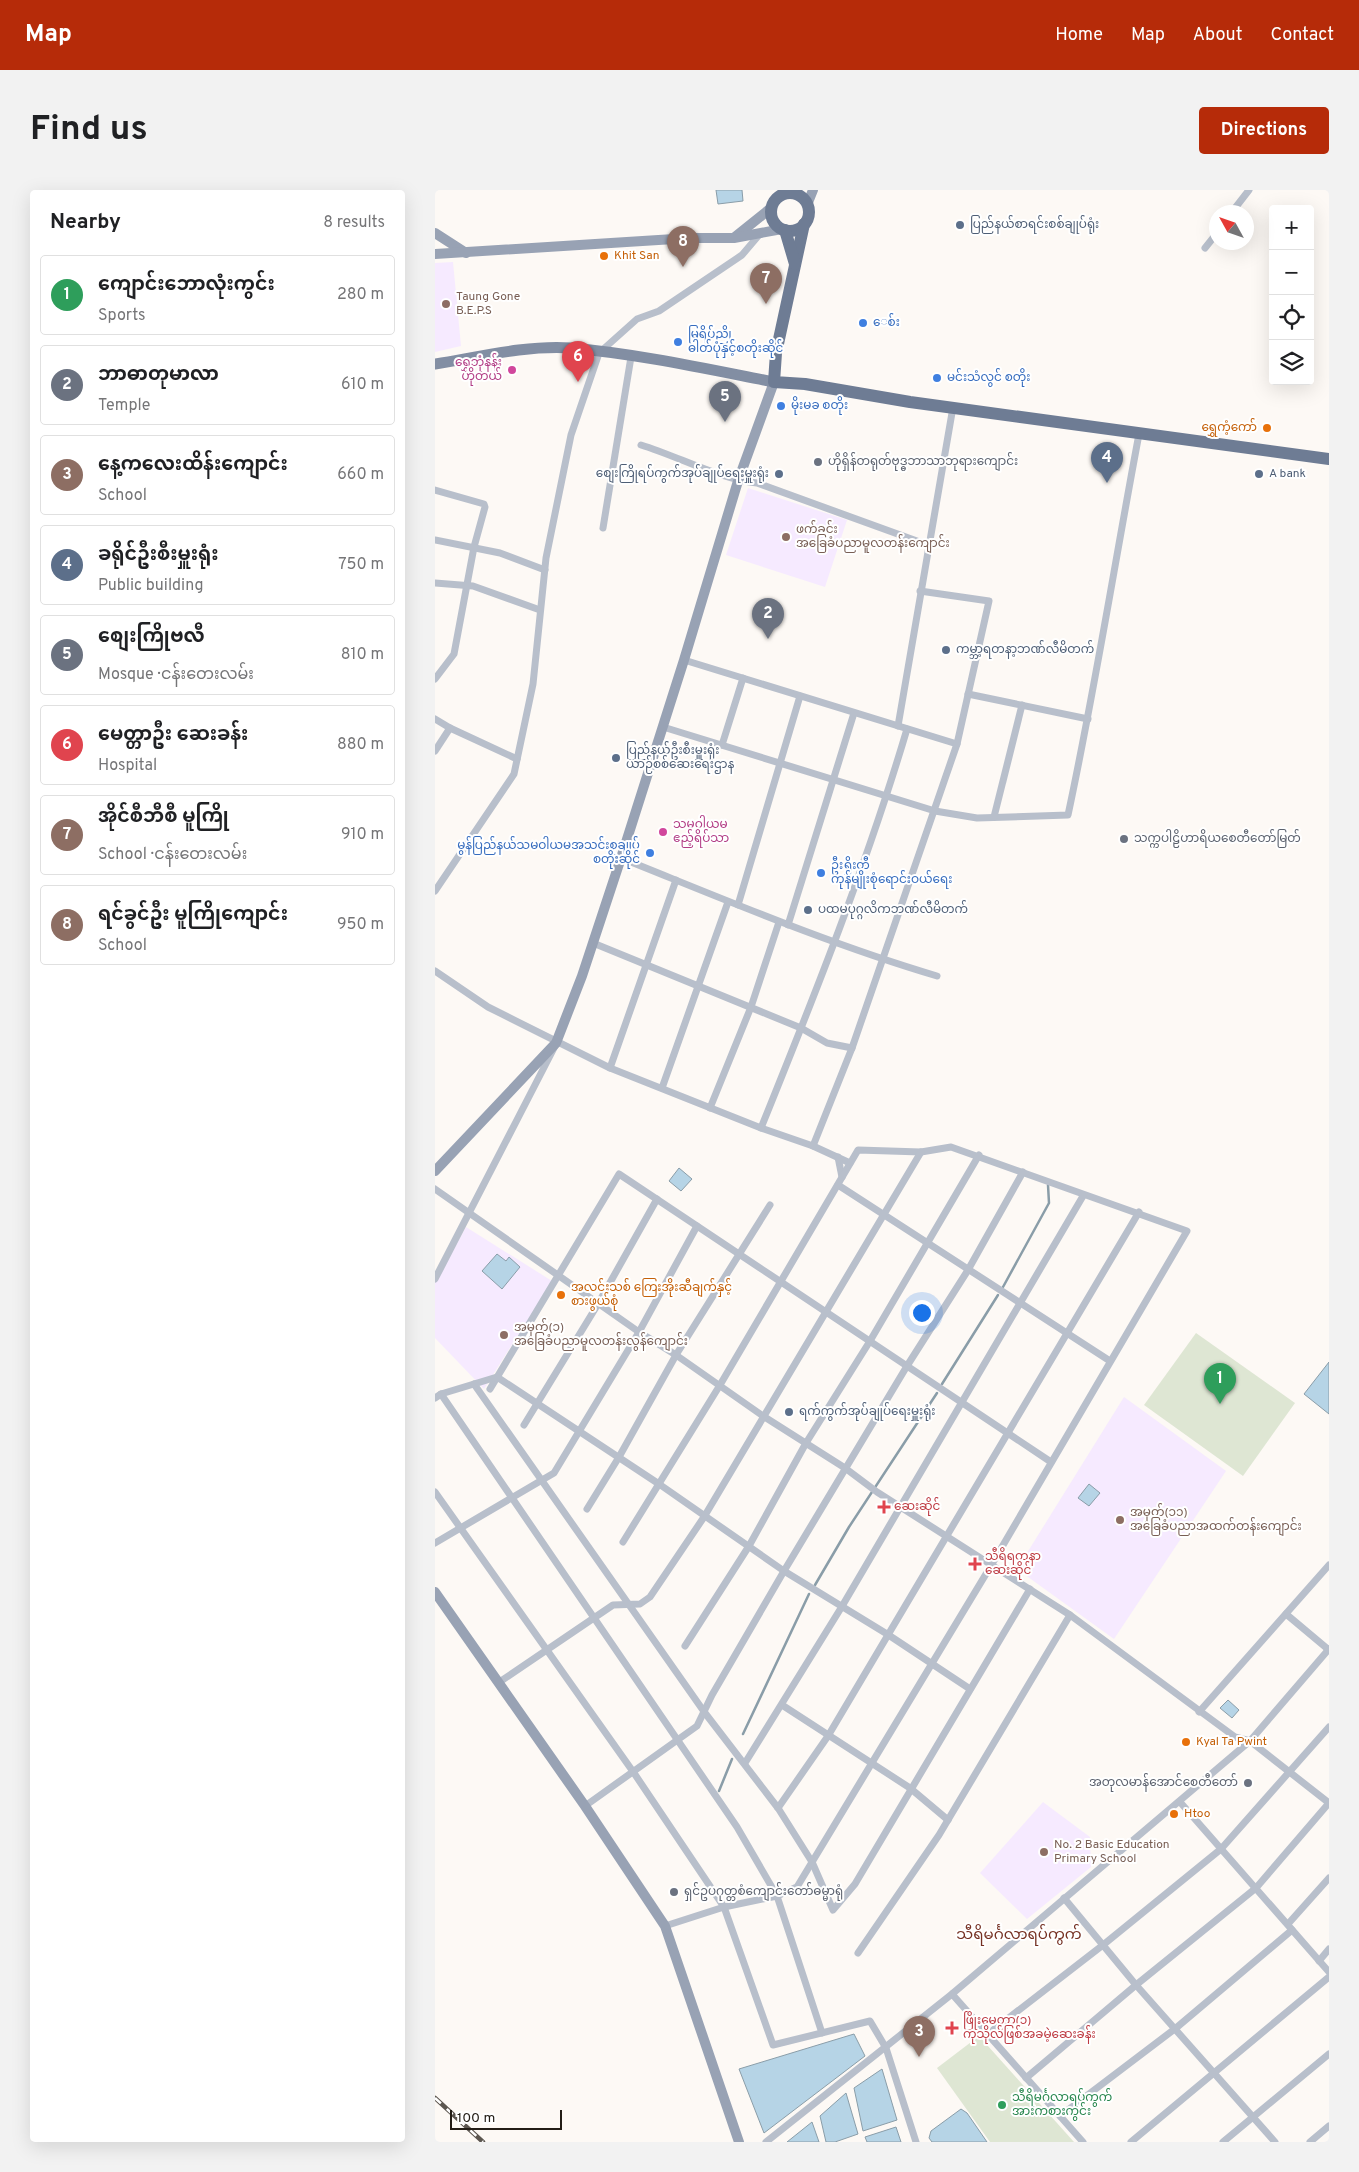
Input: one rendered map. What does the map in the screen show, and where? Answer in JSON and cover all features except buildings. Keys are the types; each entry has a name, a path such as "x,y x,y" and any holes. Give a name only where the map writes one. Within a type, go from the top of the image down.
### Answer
{"highway":[{"path":"795,266 783,230 775,224 771,217 772,199 791,192 802,197 807,205 808,214 804,224 795,266 776,353 774,382 1329,459"},
{"path":"783,230 799,229 804,224"}],"main road":[{"path":"807,205 813,190"},
{"path":"734,238 772,199"},
{"path":"435,254 690,238 734,238 783,230"},
{"path":"435,233 466,253"},
{"path":"435,364 536,349 571,348 774,382 737,481 684,660 621,858 593,943 556,1043 435,1170"},
{"path":"435,1592 585,1806 665,1926 739,2142"}],"street":[{"path":"1237,205 1249,190"},
{"path":"435,890 514,774 533,684 545,570 571,435 599,353 637,319 659,311 742,255 759,235"},
{"path":"1205,248 1209,243"},
{"path":"603,528 631,357"},
{"path":"898,726 953,407"},
{"path":"663,727 935,811 977,818 1068,815 1088,719 1139,434"},
{"path":"641,446 737,481 757,483 928,544"},
{"path":"435,490 485,505 474,547 454,654 435,679"},
{"path":"435,540 501,553 545,570"},
{"path":"435,583 467,586 540,610"},
{"path":"813,1146 853,1048 957,744 989,601 920,591"},
{"path":"684,660 957,744"},
{"path":"722,745 743,678"},
{"path":"968,694 1088,719"},
{"path":"738,905 801,696"},
{"path":"994,817 1023,705"},
{"path":"788,925 854,713"},
{"path":"435,719 450,728 517,758"},
{"path":"435,751 450,728"},
{"path":"761,1128 801,1028 887,796 907,729"},
{"path":"621,858 779,922 884,960 937,976"},
{"path":"610,1068 676,880"},
{"path":"662,1088 728,902"},
{"path":"710,1108 751,1008 779,922"},
{"path":"593,943 801,1028 827,1043 853,1048"},
{"path":"435,971 488,1007 556,1043 610,1068 761,1128 813,1146 850,1163"},
{"path":"435,1278 556,1043"},
{"path":"623,1542 720,1385 857,1150 921,1152 951,1147 979,1155 1083,1196 1139,1212 1187,1231 992,1564 797,1887 777,1896 724,1908 665,1926"},
{"path":"498,1683 613,1605 640,1604 650,1597 704,1517 824,1312 921,1152"},
{"path":"685,1646 749,1546 806,1443 870,1341 979,1155"},
{"path":"838,1157 842,1177"},
{"path":"585,1806 634,1773 697,1726 705,1713 712,1695 783,1571 907,1366 968,1270 1023,1172"},
{"path":"490,1389 618,1174 1051,1462"},
{"path":"838,1185 927,1245 1110,1361"},
{"path":"435,1189 598,1304 677,1355 763,1416 845,1468 874,1490 1070,1615 1199,1712 1235,1737 1250,1741 1292,1772 1329,1803 1256,1888 1136,1985 1026,2078"},
{"path":"745,1763 841,1608 1083,1196"},
{"path":"524,1425 598,1304 657,1199"},
{"path":"587,1509 677,1355 770,1205"},
{"path":"778,1808 828,1736 1139,1212"},
{"path":"435,1543 511,1496 554,1473 639,1332 697,1226"},
{"path":"822,2033 777,1896 737,1827 511,1496 438,1396 497,1377 659,1484 783,1571 841,1608 887,1634 970,1689"},
{"path":"473,1384 705,1713 778,1808 812,1862 831,1909 835,1909 855,1884 910,1788 1030,1588"},
{"path":"435,1492 634,1773 724,1908 773,2045 870,2020 886,2048 916,2142"},
{"path":"1199,1712 1329,1565"},
{"path":"766,2142 953,1994 1250,1741 1329,1649 1286,1614"},
{"path":"857,1954 948,1820 1070,1615"},
{"path":"782,1705 910,1788 948,1820"},
{"path":"988,2034 1103,1945 1221,1849 1292,1772 1329,1727"},
{"path":"1180,1802 1329,1972"},
{"path":"1060,2116 1176,2028 1290,1927 1329,1878"},
{"path":"1064,1898 1136,1985 1275,2142"},
{"path":"1319,1960 1329,1949"},
{"path":"1131,2142 1329,1977"},
{"path":"953,1994 1083,2142"},
{"path":"1223,2142 1329,2054"},
{"path":"1310,2142 1329,2126"}],"shaded area":[{"name":"Taung Gone B.E.P.S","path":"453,262 461,346 435,352 435,263"},
{"name":"ဖက်ခင်း အခြေခံပညာမူလတန်းကျောင်း","path":"748,488 847,520 825,587 726,555"},
{"path":"466,1227 552,1281 484,1389 435,1338 435,1283"},
{"name":"အမှတ်(၁၁) အခြေခံပညာအထက်တန်းကျောင်း","path":"1124,1397 1226,1471 1114,1639 1017,1569"},
{"name":"No. 2 Basic Education Primary School","path":"1043,1802 1090,1837 1091,1867 1027,1919 980,1873"}],"green space":[{"path":"1196,1333 1295,1403 1243,1476 1144,1405"},
{"name":"သီရိမင်္ဂလာရပ်ကွက် အားကစားကွင်း","path":"979,2036 1074,2142 990,2142 937,2068"}],"water":[{"path":"716,190 742,190 743,201 718,204"},
{"path":"679,1168 692,1179 681,1191 669,1181"},
{"path":"497,1254 506,1261 509,1257 520,1267 502,1289 482,1271"},
{"path":"1329,1362 1329,1414 1304,1394"},
{"path":"1089,1484 1100,1493 1089,1506 1078,1498"},
{"path":"1228,1700 1239,1710 1232,1718 1220,1708"},
{"path":"854,2034 865,2056 764,2133 739,2069"},
{"path":"882,2069 897,2120 863,2131 854,2088"},
{"path":"846,2093 858,2134 835,2142 826,2142 820,2116"},
{"path":"961,2109 967,2113 987,2142 932,2142 929,2138 931,2131"},
{"path":"812,2122 819,2142 787,2142"},
{"path":"896,2127 901,2142 867,2142 865,2137"}],"waterway":[{"path":"1003,1287 1049,1203 1048,1185"},
{"path":"942,1384 998,1295"},
{"path":"815,1585 849,1527 937,1393"},
{"path":"743,1734 809,1594"},
{"path":"719,1791 732,1759"}],"railway":[{"path":"435,2098 483,2142"}],"place":[{"name":"ပြည်နယ်စာရင်းစစ်ချုပ်ရုံး","path":"960,225"},
{"name":"Khit San","path":"604,256"},
{"name":"ရင်ခွင်ဦး မူကြိုကျောင်း","path":"683,267"},
{"name":"Taung Gone B.E.P.S","path":"446,304"},
{"name":"အိုင်စီဘီစီ မူကြို","path":"766,304"},
{"name":"ေစ်း","path":"863,323"},
{"name":"မြရိပ်ညို ဓါတ်ပုံနှင့်စတိုးဆိုင်","path":"678,342"},
{"name":"ရွှေဘုံနန်း ဟိုတယ်","path":"512,370"},
{"name":"မင်းသံလွင် စတိုး","path":"937,378"},
{"name":"မေတ္တာဦး ဆေးခန်း","path":"578,382"},
{"name":"မိုးမခ စတိုး","path":"781,406"},
{"name":"စျေးကြိုဗလီ","path":"725,422"},
{"name":"ရွှေကံ့ကော်","path":"1267,428"},
{"name":"ဟိုရှိန်တရုတ်ဗုဒ္ဓဘာသာဘုရားကျောင်း","path":"818,462"},
{"name":"စျေးကြိုရပ်ကွက်အုပ်ချုပ်ရေးမှူးရုံး","path":"779,474"},
{"name":"A bank","path":"1259,474"},
{"name":"ခရိုင်ဦးစီးမှူးရုံး","path":"1107,483"},
{"name":"ဖက်ခင်း အခြေခံပညာမူလတန်းကျောင်း","path":"786,537"},
{"name":"ဘာဓာတုမာလာ","path":"768,639"},
{"name":"ကမ္ဘာ့ရတနာ့ဘဏ်လီမိတက်","path":"946,650"},
{"name":"ပြည်နယ်ဦးစီးမှူးရုံး ယာဉ်စစ်ဆေးရေးဌာန","path":"616,758"},
{"name":"သမဝါယမ ဧည့်ရိပ်သာ","path":"663,832"},
{"name":"သက္ကပါဠိဟာရိယစေတီတော်မြတ်","path":"1124,839"},
{"name":"မွန်ပြည်နယ်သမဝါယမအသင်းစုချုပ် စတိုးဆိုင်","path":"650,853"},
{"name":"ဦးရှိုးတီ ကုန်မျိုးစုံရောင်းဝယ်ရေး","path":"821,873"},
{"name":"ပထမပုဂ္ဂလိကဘဏ်လီမိတက်","path":"808,910"},
{"name":"အလင်းသစ် ကြေးအိုးဆီချက်နှင့် စားဖွယ်စုံ","path":"561,1295"},
{"name":"အမှတ်(၁) အခြေခံပညာမူလတန်းလွန်ကျောင်း","path":"504,1335"},
{"name":"ကျောင်းဘောလုံးကွင်း","path":"1220,1404"},
{"name":"ရက်ကွက်အုပ်ချုပ်ရေးမှူးရုံး","path":"789,1412"},
{"name":"ဆေးဆိုင်","path":"884,1507"},
{"name":"အမှတ်(၁၁) အခြေခံပညာအထက်တန်းကျောင်း","path":"1120,1520"},
{"name":"သီရိရတနာ ဆေးဆိုင်","path":"975,1564"},
{"name":"Kyal Ta Pwint","path":"1186,1742"},
{"name":"အတုလမာန်အောင်စေတီတော်","path":"1248,1783"},
{"name":"Htoo","path":"1174,1814"},
{"name":"No. 2 Basic Education Primary School","path":"1044,1852"},
{"name":"ရှင်ဥပဂုတ္တစံကျောင်းတော်ဓမ္မာရုံ","path":"674,1892"},
{"name":"ဖြိုးမေတ္တာ(၁) ကုသိုလ်ဖြစ်အခမဲ့ဆေးခန်း","path":"952,2028"},
{"name":"နေ့ကလေးထိန်းကျောင်း","path":"919,2057"},
{"name":"သီရိမင်္ဂလာရပ်ကွက် အားကစားကွင်း","path":"1002,2105"}],"district":[{"name":"သီရိမင်္ဂလာရပ်ကွက်","path":"1019,1935"}]}
